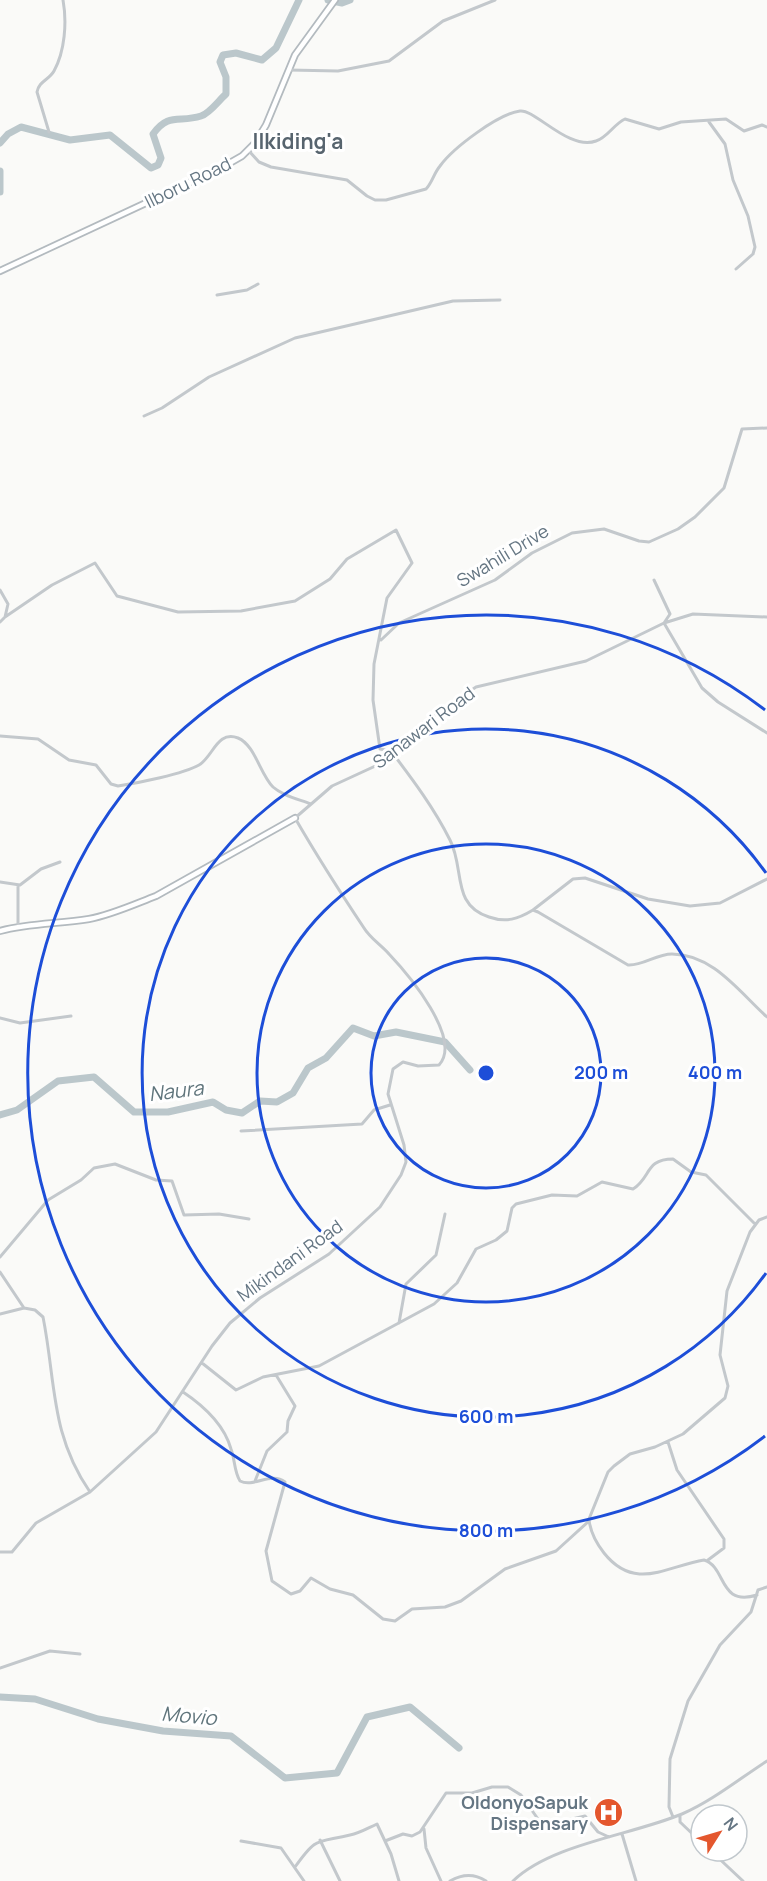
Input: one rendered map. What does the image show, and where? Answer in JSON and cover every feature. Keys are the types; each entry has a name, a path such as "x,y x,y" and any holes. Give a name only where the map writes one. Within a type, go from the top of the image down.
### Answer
{"street":[{"path":"50,132 37,92 38,86 55,68 66,23 63,0"},
{"name":"Ilboru Road","path":"0,271 221,168 249,151 266,125 302,43 335,0"},
{"path":"289,70 338,72 389,61 443,21 495,0"},
{"path":"249,151 267,166 343,178 367,196 380,200 426,189 436,170 449,156 482,129 518,111 528,112 566,136 591,142 597,141 625,119 658,129 681,122 726,120 744,131 762,125 767,127"},
{"path":"709,122 725,144 734,185 749,219 755,247 754,252 736,269"},
{"path":"217,295 247,290 258,284"},
{"path":"144,416 162,408 215,374 290,340 453,301 500,300"},
{"name":"Swahili Drive","path":"380,642 399,623 495,580 532,553 572,533 604,529 639,542 649,542 678,529 695,517 724,488 742,429 767,428"},
{"path":"0,622 52,585 95,563 117,596 147,606 178,612 241,611 295,601 330,579 347,559 396,530 412,563 387,598 374,664 373,700 380,750 391,751 436,812 455,849 460,886 466,903 480,914 493,919 516,919 533,910 573,879 593,881 661,903 690,906 720,903 767,879"},
{"path":"654,580 670,614 664,623 702,688 718,702 767,733"},
{"path":"0,590 8,604 5,617"},
{"name":"Sanawari Road","path":"0,931 18,926 90,919 156,896 295,818 332,786 382,763 391,751 422,724 476,687 586,661 664,623 693,614 767,617"},
{"path":"0,735 27,736 44,742 69,760 96,765 111,784 118,786 197,766 221,740 235,737 248,746 272,786 287,795 311,804"},
{"name":"Mikindani Road","path":"0,1552 12,1552 36,1523 90,1492 156,1432 212,1346 237,1317 260,1298 329,1254 380,1207 401,1175 406,1162 404,1145 390,1105 389,1081 393,1069 403,1062 418,1066 439,1065 446,1055 444,1038 423,996 390,955 366,931 340,895 295,818"},
{"path":"0,882 18,885 41,869 60,862"},
{"path":"18,885 18,926"},
{"path":"533,910 628,964 636,964 663,954 687,955 700,960 738,986 767,1017"},
{"path":"0,1018 20,1023 71,1016"},
{"path":"241,1131 291,1126 309,1128 358,1125 364,1123 374,1110 390,1105"},
{"path":"202,1363 233,1390 276,1375 319,1366 434,1304 450,1291 473,1252 496,1240 507,1231 512,1208 516,1204 552,1194 578,1196 602,1182 633,1189 639,1185 651,1166 660,1161 673,1159 691,1172 706,1175 754,1224"},
{"path":"0,1257 48,1200 97,1167 115,1164 156,1180 172,1181 184,1215 219,1214 249,1219"},
{"path":"399,1323 406,1284 436,1256 445,1214"},
{"path":"668,1442 677,1470 724,1539 724,1548 708,1560 665,1571 628,1573 612,1563 602,1550 589,1521 591,1511 614,1466 630,1454 668,1442 693,1427 725,1398 728,1386 720,1355 726,1299 744,1242 754,1224 767,1217"},
{"path":"0,1272 24,1308"},
{"path":"0,1314 24,1308 35,1310 43,1317 59,1426 74,1467 90,1492"},
{"path":"255,1481 267,1451 287,1432 288,1421 295,1406 276,1375"},
{"path":"183,1392 202,1406 222,1429 232,1449 238,1479 248,1484 274,1478 285,1482 266,1551 272,1581 286,1593 295,1594 311,1578 330,1589 353,1595 387,1622 395,1621 418,1608 445,1606 461,1601 505,1569 556,1551 589,1521"},
{"path":"708,1560 729,1590 744,1598 757,1595"},
{"path":"673,1817 669,1807 670,1759 688,1701 720,1645 751,1612 758,1590 767,1587"},
{"path":"0,1668 50,1651 80,1654"},
{"path":"513,1881 530,1865 682,1814 709,1800 767,1761"},
{"path":"385,1841 403,1834 415,1836 424,1829 446,1793 472,1793 499,1786 517,1792 538,1819 559,1822 585,1816 598,1832 611,1838"},
{"path":"682,1814 680,1822 689,1831"},
{"path":"295,1867 311,1846 320,1840 350,1835 377,1824 399,1881"},
{"path":"424,1829 426,1848 441,1881"},
{"path":"622,1834 636,1881"},
{"path":"320,1840 340,1881"},
{"path":"241,1841 280,1847 304,1881"},
{"path":"724,1863 743,1881"},
{"path":"450,1881 463,1875 476,1876 486,1881"}],"waterway":[{"path":"0,143 8,134 21,127 70,140 110,135 151,168 158,165 161,158 153,134 169,120 201,116 211,109 226,94 226,77 220,62 223,55 236,53 262,60 276,48 299,0"},
{"path":"328,0 342,3 350,0"},
{"path":"0,171 0,192"},
{"name":"Naura","path":"0,1115 17,1110 58,1081 94,1077 134,1112 168,1112 213,1102 226,1110 242,1113 260,1101 277,1102 293,1093 308,1068 326,1058 353,1028 374,1036 396,1032 445,1042 470,1070"},
{"name":"Movio","path":"0,1697 35,1699 98,1719 163,1731 231,1736 285,1778 337,1773 367,1717 410,1707 459,1748"}],"place":[{"name":"OldonyoSapuk Dispensary","path":"609,1813"}],"district":[{"name":"Ilkiding'a","path":"298,142"}]}
